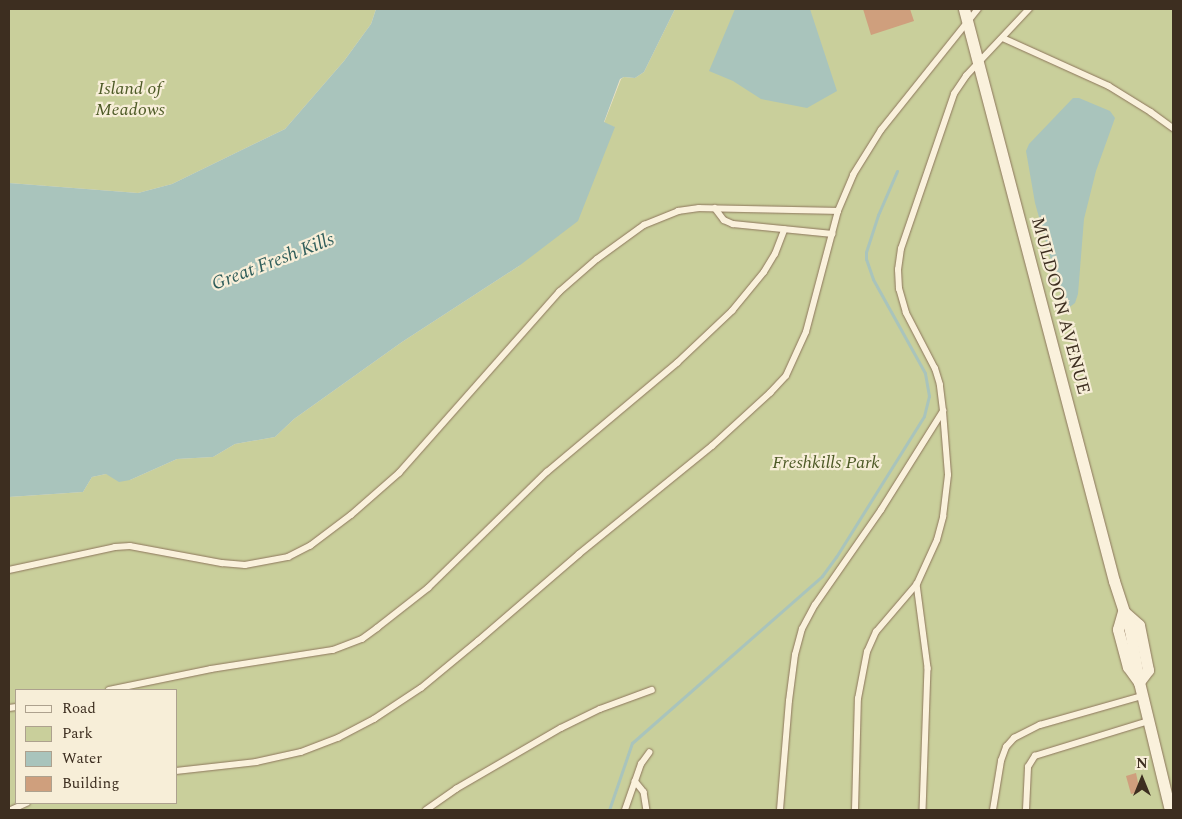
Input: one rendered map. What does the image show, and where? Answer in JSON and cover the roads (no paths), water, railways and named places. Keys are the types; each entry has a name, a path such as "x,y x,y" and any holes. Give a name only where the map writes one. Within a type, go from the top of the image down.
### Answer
{"street":[{"name":"MULDOON AVENUE","path":"964,9 1123,611 1130,630 1142,696 1170,810"}],"lane":[{"path":"178,771 256,762 301,752 338,738 374,719 421,688 471,647 579,554 719,440 780,382 796,357 806,332 838,211 853,176 882,130 978,9"},
{"path":"855,810 858,699 867,652 876,632 917,584 937,540 946,498 948,475 940,385 935,369 901,299 898,270 901,249 954,94 959,85 1030,9"},
{"path":"1003,38 1108,86 1173,128"},
{"path":"9,570 122,546 142,547 222,563 245,565 288,557 310,546 351,515 399,473 559,292 597,259 660,217 678,211 715,208 838,211"},
{"path":"715,208 720,216 733,224 833,234"},
{"path":"114,689 211,669 333,650 362,638 377,628 428,588 547,472 677,363 732,311 764,272 775,254 784,230"},
{"path":"780,810 789,701 795,655 802,629 815,604 880,510 942,411"},
{"path":"917,584 928,668 923,810"},
{"path":"426,810 456,789 561,728 600,709 652,690"},
{"path":"993,810 1001,761 1006,748 1014,738 1040,725 1142,696"},
{"path":"1026,810 1028,767 1035,756 1149,721"},
{"path":"625,810 641,764 650,753"},
{"path":"635,781 644,792 647,810"},
{"path":"11,810 25,804"}],"water":[{"name":"Great Fresh Kills","path":"376,9 675,9 644,72 635,78 624,77 620,79 604,122 615,127 578,221 519,266 402,342 294,419 275,437 235,444 213,457 177,459 130,480 119,482 106,474 92,477 83,492 9,497 9,183 138,193 172,184 285,129 344,61 371,24"},
{"path":"735,9 810,9 837,91 807,108 761,99 733,81 709,71"},
{"path":"1073,98 1079,98 1110,111 1115,118 1096,171 1084,219 1078,294 1075,303 1067,309 1063,303 1035,203 1026,151 1029,144"}],"waterway":[{"path":"609,810 632,743 822,576 836,557 924,416 929,396 925,373 873,279 866,259 866,252 878,215 897,171"}],"park label":[{"name":"Island of Meadows","path":"130,100"},
{"name":"Freshkills Park","path":"826,463"}]}
